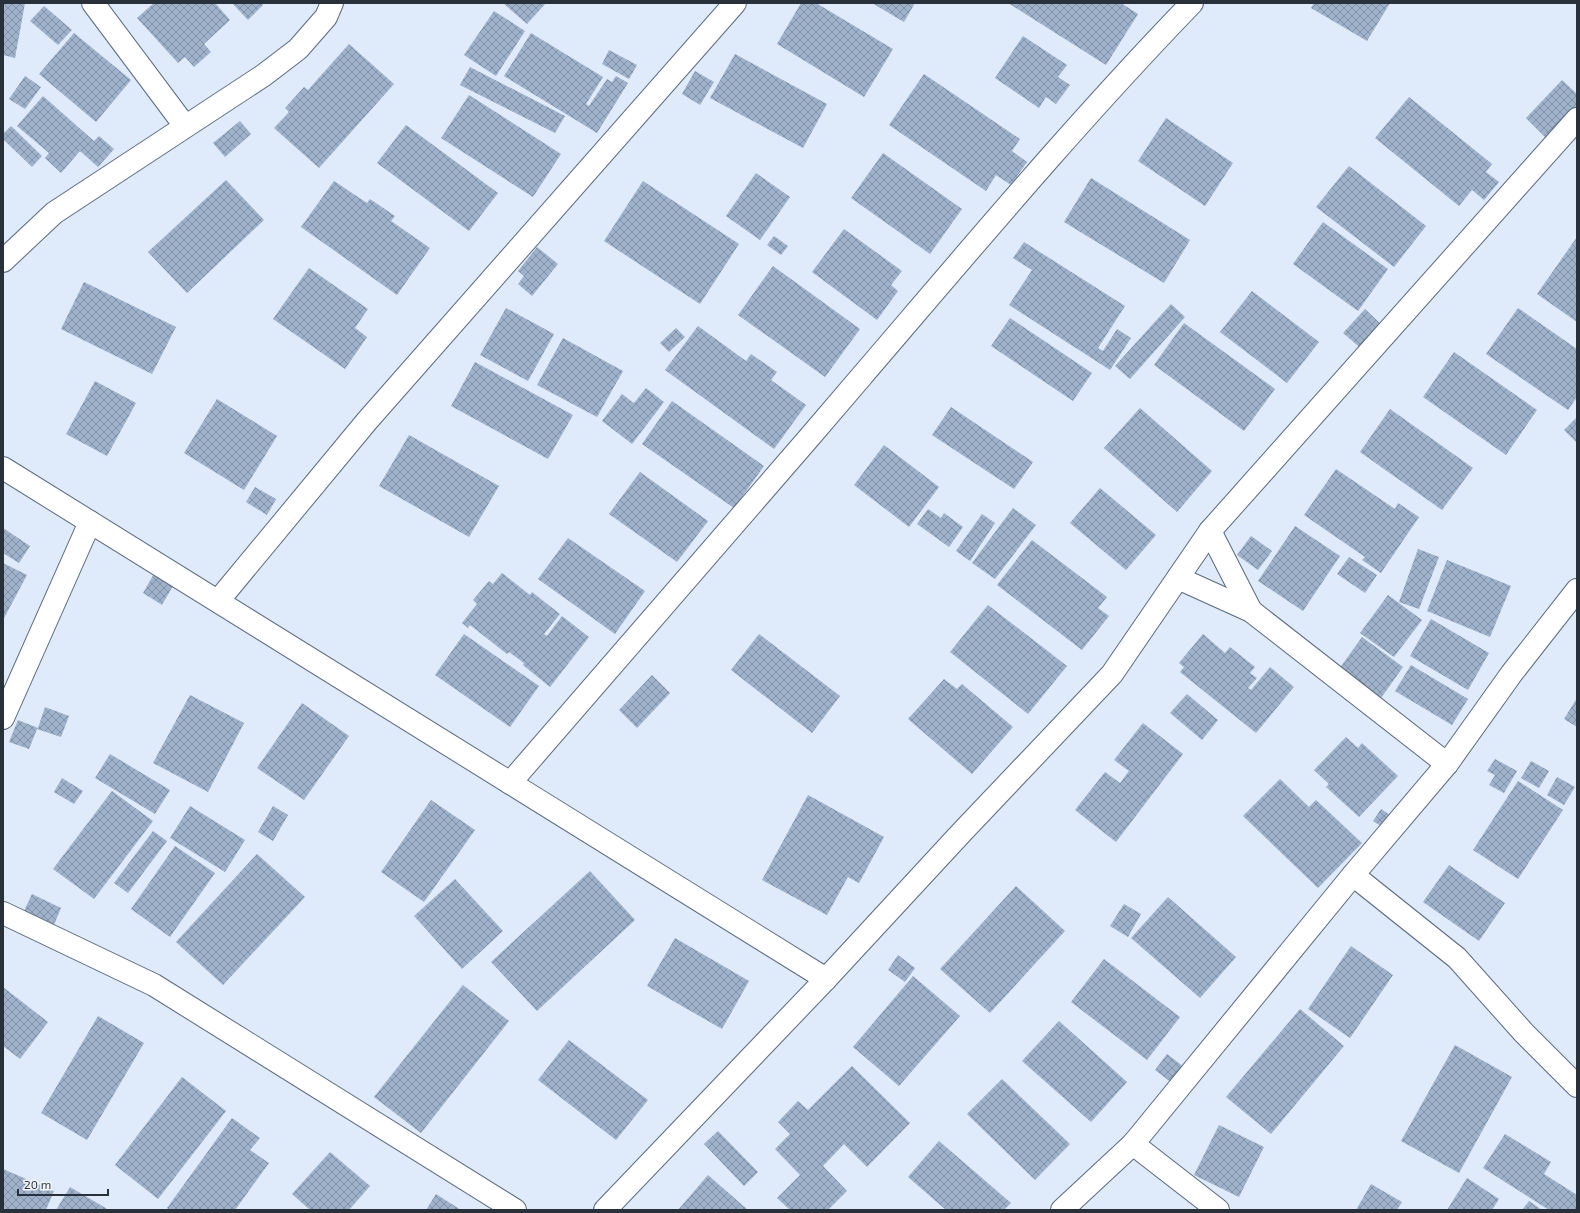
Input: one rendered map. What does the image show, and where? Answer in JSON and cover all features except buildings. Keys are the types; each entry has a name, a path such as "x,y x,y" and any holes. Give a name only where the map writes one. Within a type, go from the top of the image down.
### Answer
{"street":[{"path":"93,3 185,126"},
{"path":"3,261 54,213 264,75 298,49 326,17 332,3"},
{"path":"218,601 367,421 735,3"},
{"path":"510,783 658,614 1010,203 1132,65 1192,3"},
{"path":"605,1210 826,979 1112,674 1210,531 1577,119"},
{"path":"3,468 826,979"},
{"path":"3,718 90,522"},
{"path":"1210,531 1251,611"},
{"path":"1178,578 1251,611 1447,764"},
{"path":"1062,1210 1133,1144 1353,875 1447,764 1512,673 1577,590"},
{"path":"1353,875 1457,958 1524,1033 1577,1086"},
{"path":"3,913 154,985 515,1210"},
{"path":"1133,1144 1218,1210"}]}
